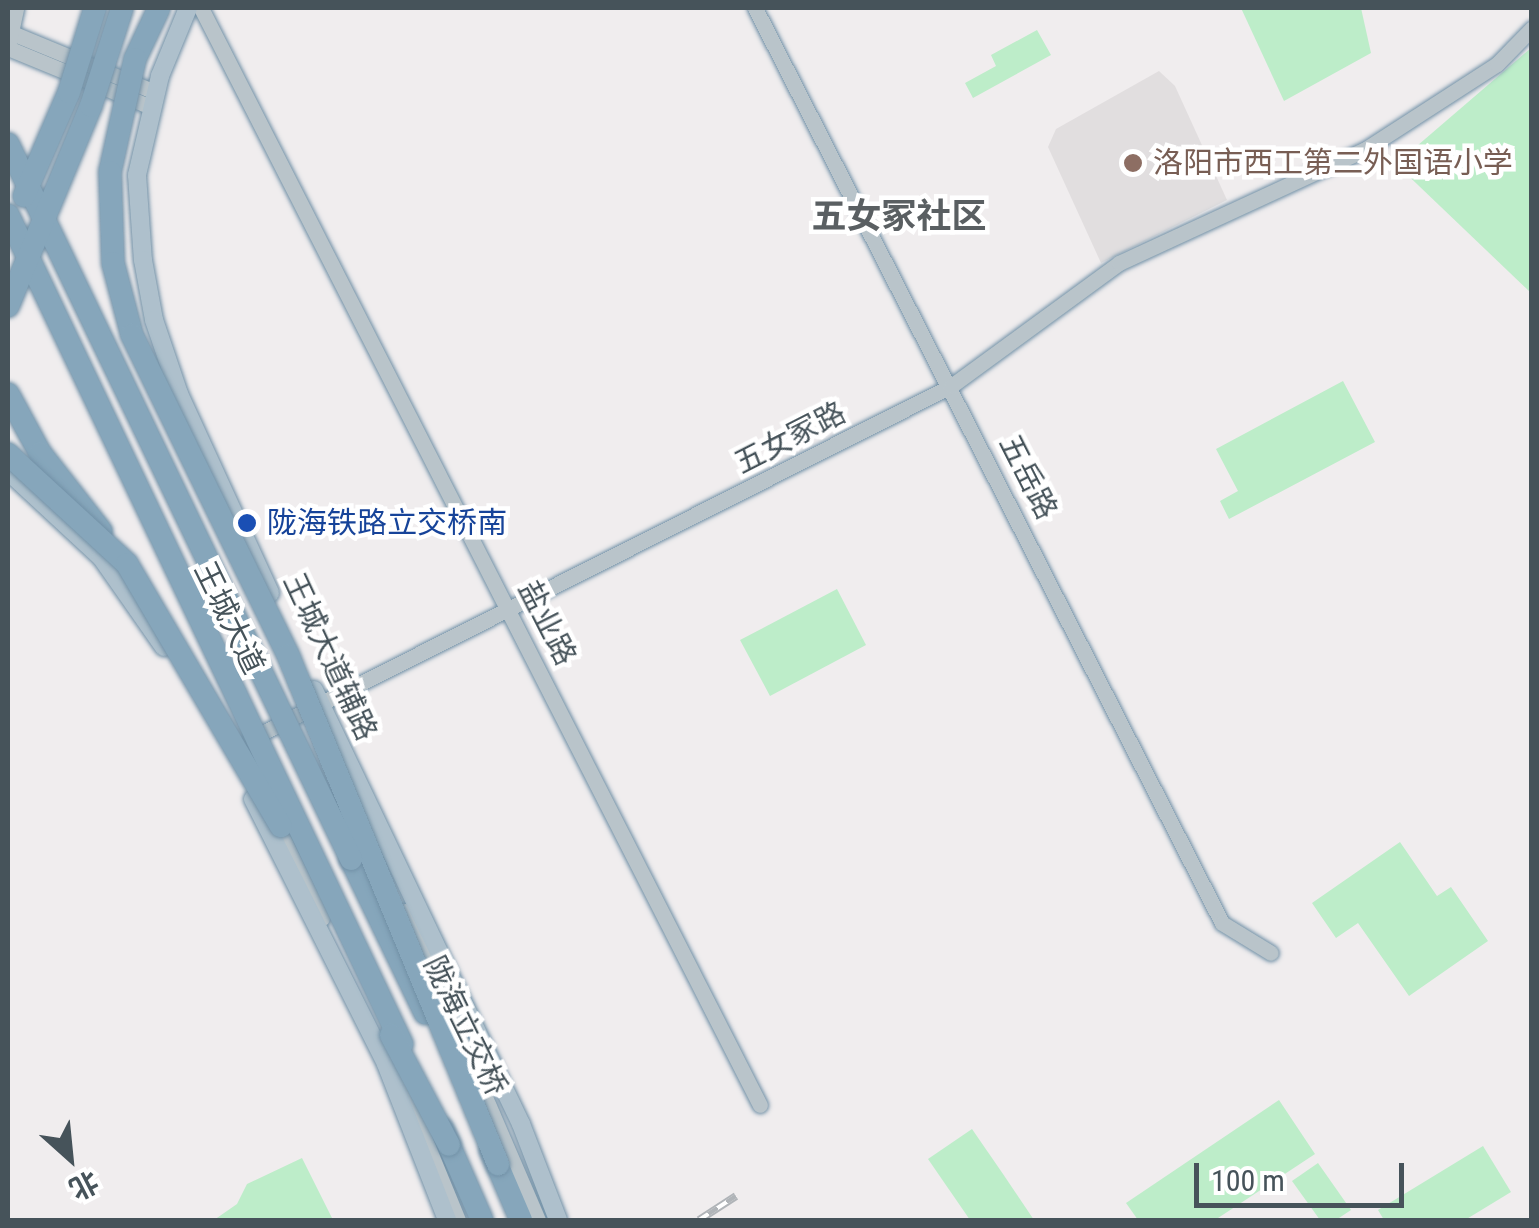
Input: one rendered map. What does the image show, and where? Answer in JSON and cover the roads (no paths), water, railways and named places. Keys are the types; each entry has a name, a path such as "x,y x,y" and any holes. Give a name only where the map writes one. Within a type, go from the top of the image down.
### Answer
{"highway":[{"path":"8,226 69,92 95,8"},
{"path":"8,306 92,106 122,8"},
{"path":"159,8 135,59 110,172 113,263 132,335 288,655 498,1164"},
{"name":"王城大道","path":"8,145 351,859"},
{"name":"王城大道","path":"8,215 449,1145"},
{"path":"8,394 40,453 126,564 258,783 449,1145 482,1220"},
{"path":"8,454 126,564"},
{"name":"陇海立交桥","path":"351,859 498,1164 521,1220"}],"main road":[{"name":"王城大道辅路","path":"188,8 154,100 138,175 154,320 179,394 320,704 521,1124 558,1220"},
{"path":"8,471 102,557 226,752 386,1064 446,1220"}],"street":[{"path":"16,8 9,42 154,100"},
{"name":"盐业路","path":"201,8 760,1105"},
{"name":"五岳路","path":"754,8 952,386 1222,924 1271,953"},
{"name":"五女冢路","path":"226,752 952,386 1120,263 1364,150 1497,64 1532,28"},
{"path":"320,704 538,1220"},
{"path":"226,752 265,802 416,1110 458,1220"}],"railway":[{"path":"699,1220 736,1196"}],"place":[{"name":"洛阳市西工第二外国语小学","path":"1133,163"},
{"name":"陇海铁路立交桥南","path":"247,523"}],"district":[{"name":"五女冢社区","path":"899,217"}]}
